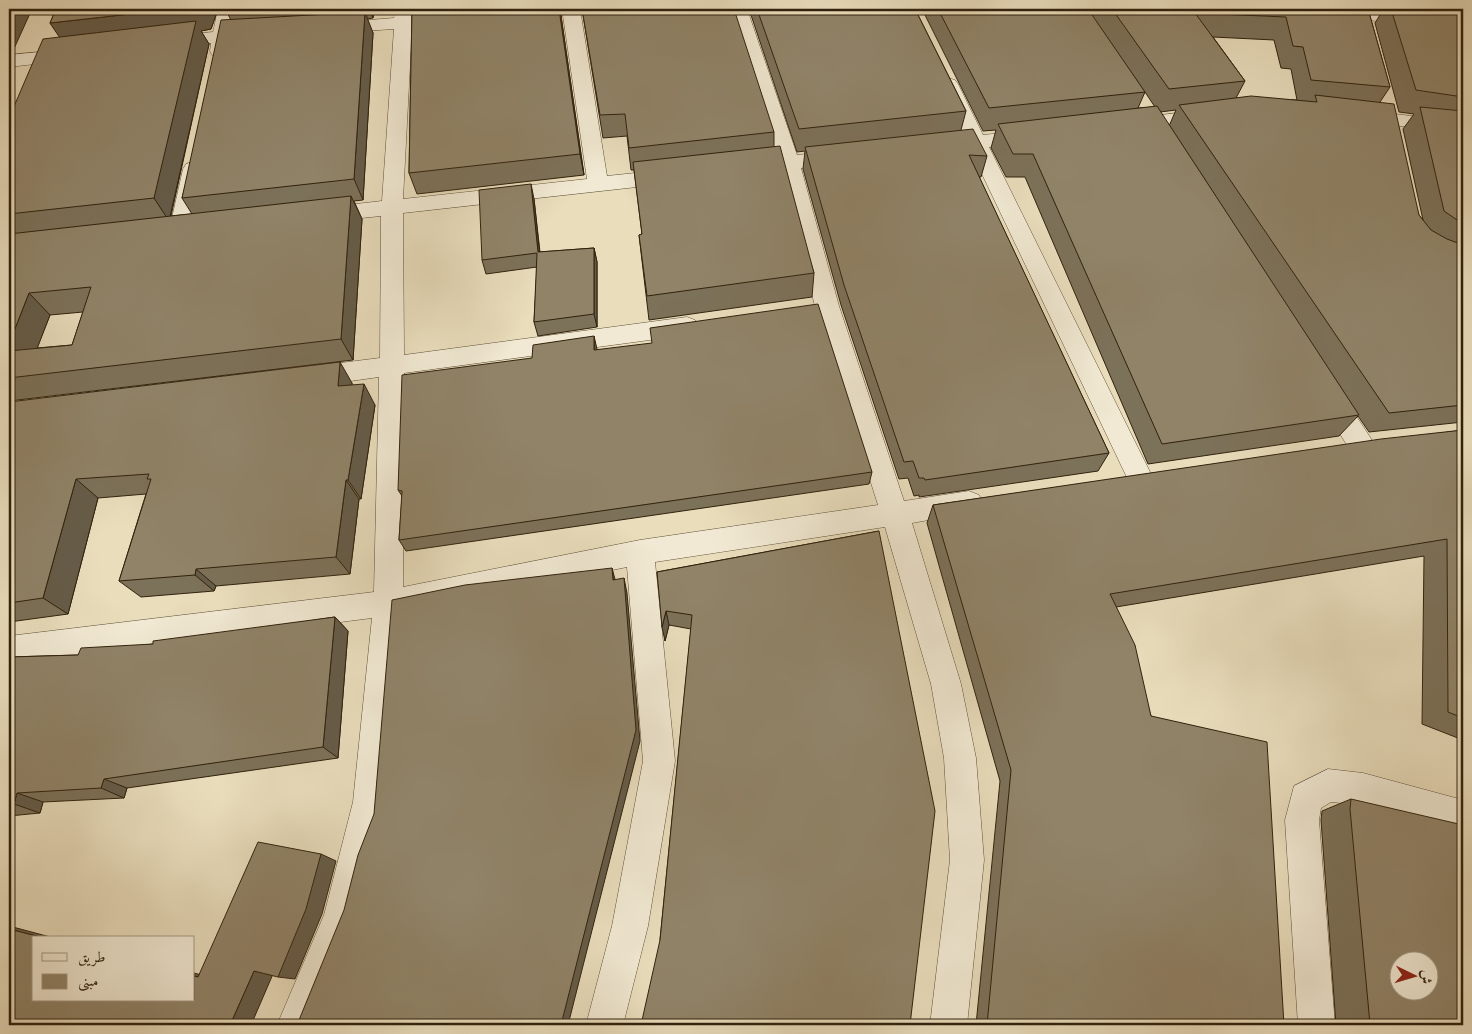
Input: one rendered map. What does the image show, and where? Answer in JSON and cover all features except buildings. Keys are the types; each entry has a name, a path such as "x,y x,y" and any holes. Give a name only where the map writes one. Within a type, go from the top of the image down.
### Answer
{"street":[{"path":"214,72 227,9"},
{"path":"571,9 598,184"},
{"path":"738,9 789,163 818,307 895,514 946,684 960,758 966,860 949,1025"},
{"path":"1316,9 1363,24 1463,26"},
{"path":"296,1025 341,915 369,802 388,603 392,367 392,206 403,16"},
{"path":"317,29 403,16 440,19"},
{"path":"156,44 222,35 270,32"},
{"path":"44,75 54,49"},
{"path":"9,61 54,49 89,52"},
{"path":"938,62 1140,478"},
{"path":"1104,128 1230,112"},
{"path":"1342,114 1463,128"},
{"path":"918,148 1055,133"},
{"path":"180,231 198,147"},
{"path":"732,169 858,155"},
{"path":"306,217 693,174"},
{"path":"284,380 392,367 709,322"},
{"path":"1318,379 1361,445"},
{"path":"1332,449 1389,442"},
{"path":"1110,482 1169,474"},
{"path":"9,650 388,603 640,552 993,500"},
{"path":"605,1025 630,926 659,761 640,552"},
{"path":"1316,1025 1302,820 1306,798 1328,786 1363,788 1463,816"}]}
